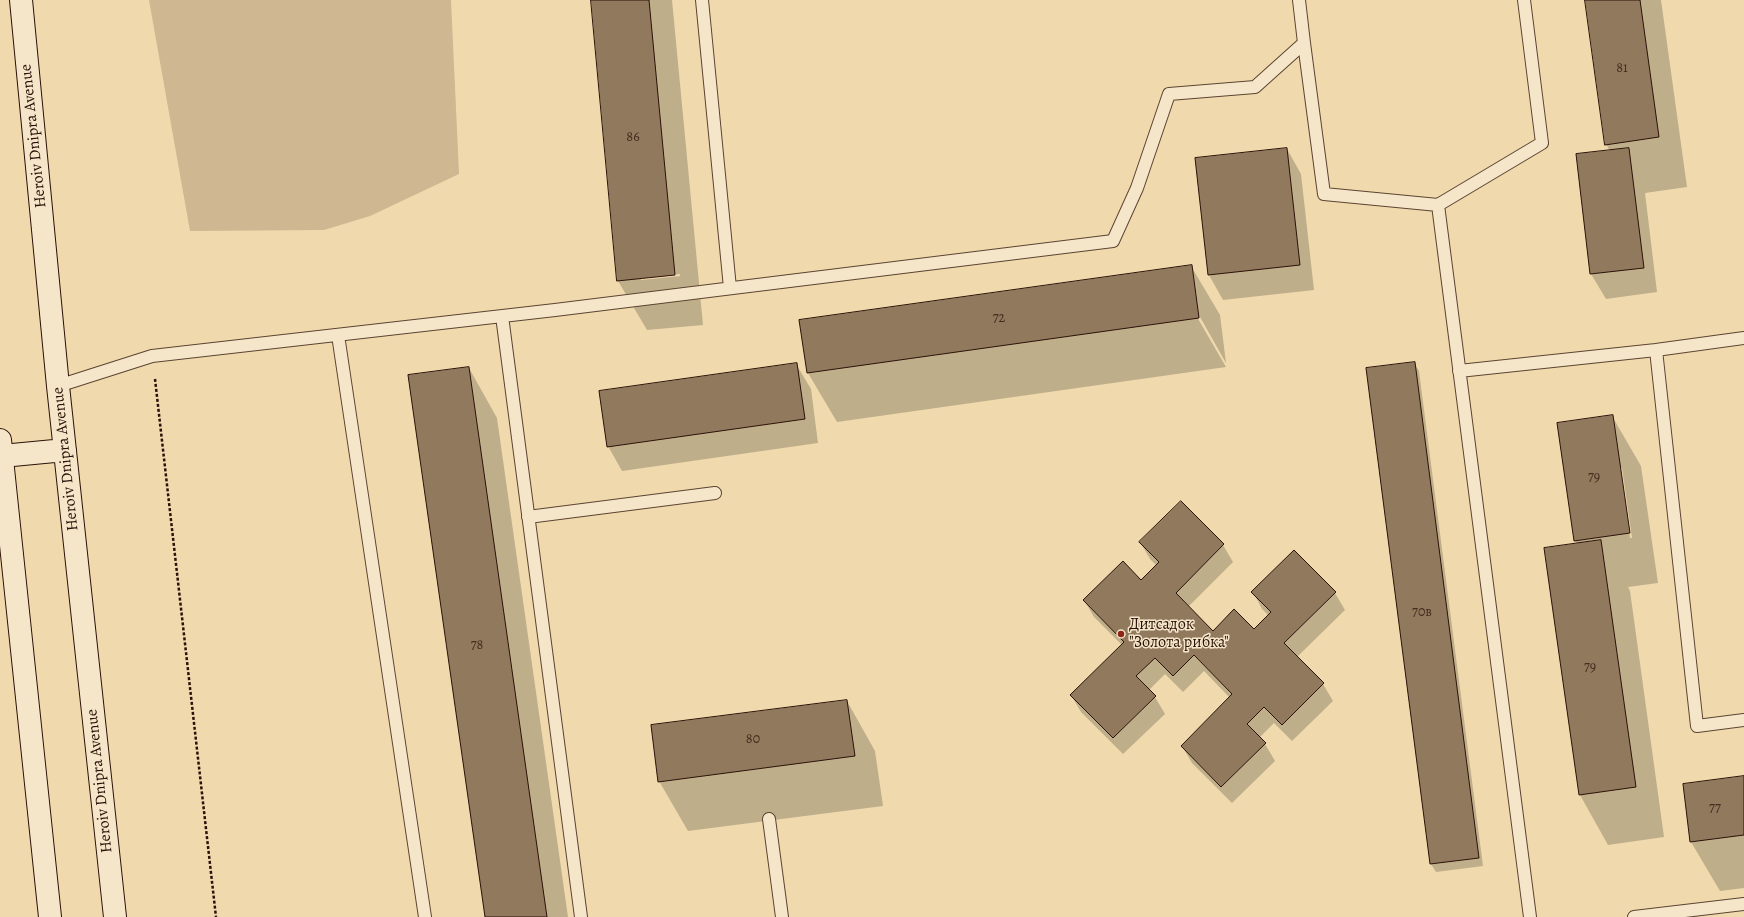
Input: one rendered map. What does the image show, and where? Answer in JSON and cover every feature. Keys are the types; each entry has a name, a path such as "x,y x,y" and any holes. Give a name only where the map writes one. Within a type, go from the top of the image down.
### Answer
{"street":[{"name":"Heroiv Dnipra Avenue","path":"20,0 58,386 115,917"},
{"path":"50,917 1,448 65,450"}],"lane":[{"path":"702,0 730,288"},
{"path":"1299,0 1324,194 1438,205 1542,143 1524,0"},
{"path":"58,386 152,356 502,316 1113,241 1137,188 1169,94 1255,87 1304,43"},
{"path":"1438,205 1530,917"},
{"path":"502,316 581,917"},
{"path":"338,335 425,917"},
{"path":"1460,371 1656,350 1744,338"},
{"path":"1656,350 1697,726 1744,720"},
{"path":"528,517 715,494"},
{"path":"769,819 782,917"},
{"path":"1634,917 1744,904"}],"path":[{"path":"152,356 216,917"}],"shaded area":[{"path":"149,0 451,0 459,174 370,216 324,230 190,231"}],"building":[{"path":"591,0 649,0 675,275 617,281"},
{"path":"1585,0 1640,0 1659,137 1605,145"},
{"path":"1287,148 1300,265 1208,275 1195,158"},
{"path":"1629,148 1644,268 1590,274 1576,154"},
{"path":"1192,265 1199,318 807,373 799,320"},
{"path":"1415,362 1479,858 1430,864 1366,368"},
{"path":"797,363 805,419 607,447 599,391"},
{"path":"469,367 547,917 485,917 408,375"},
{"path":"1613,415 1630,533 1574,541 1557,423"},
{"path":"1181,501 1224,544 1176,593 1213,631 1234,609 1254,629 1271,612 1251,592 1294,550 1336,592 1284,643 1324,683 1282,725 1264,707 1247,724 1266,743 1221,787 1181,746 1232,694 1194,655 1173,676 1155,658 1136,676 1156,696 1113,738 1070,695 1124,642 1083,600 1123,561 1141,580 1159,562 1139,542"},
{"path":"1601,540 1636,787 1579,795 1544,548"},
{"path":"847,700 855,756 658,782 651,725"},
{"path":"1744,776 1744,835 1690,842 1683,784"}],"place":[{"name":"Дитсадок \"Золота рибка\"","path":"1121,634"}]}
